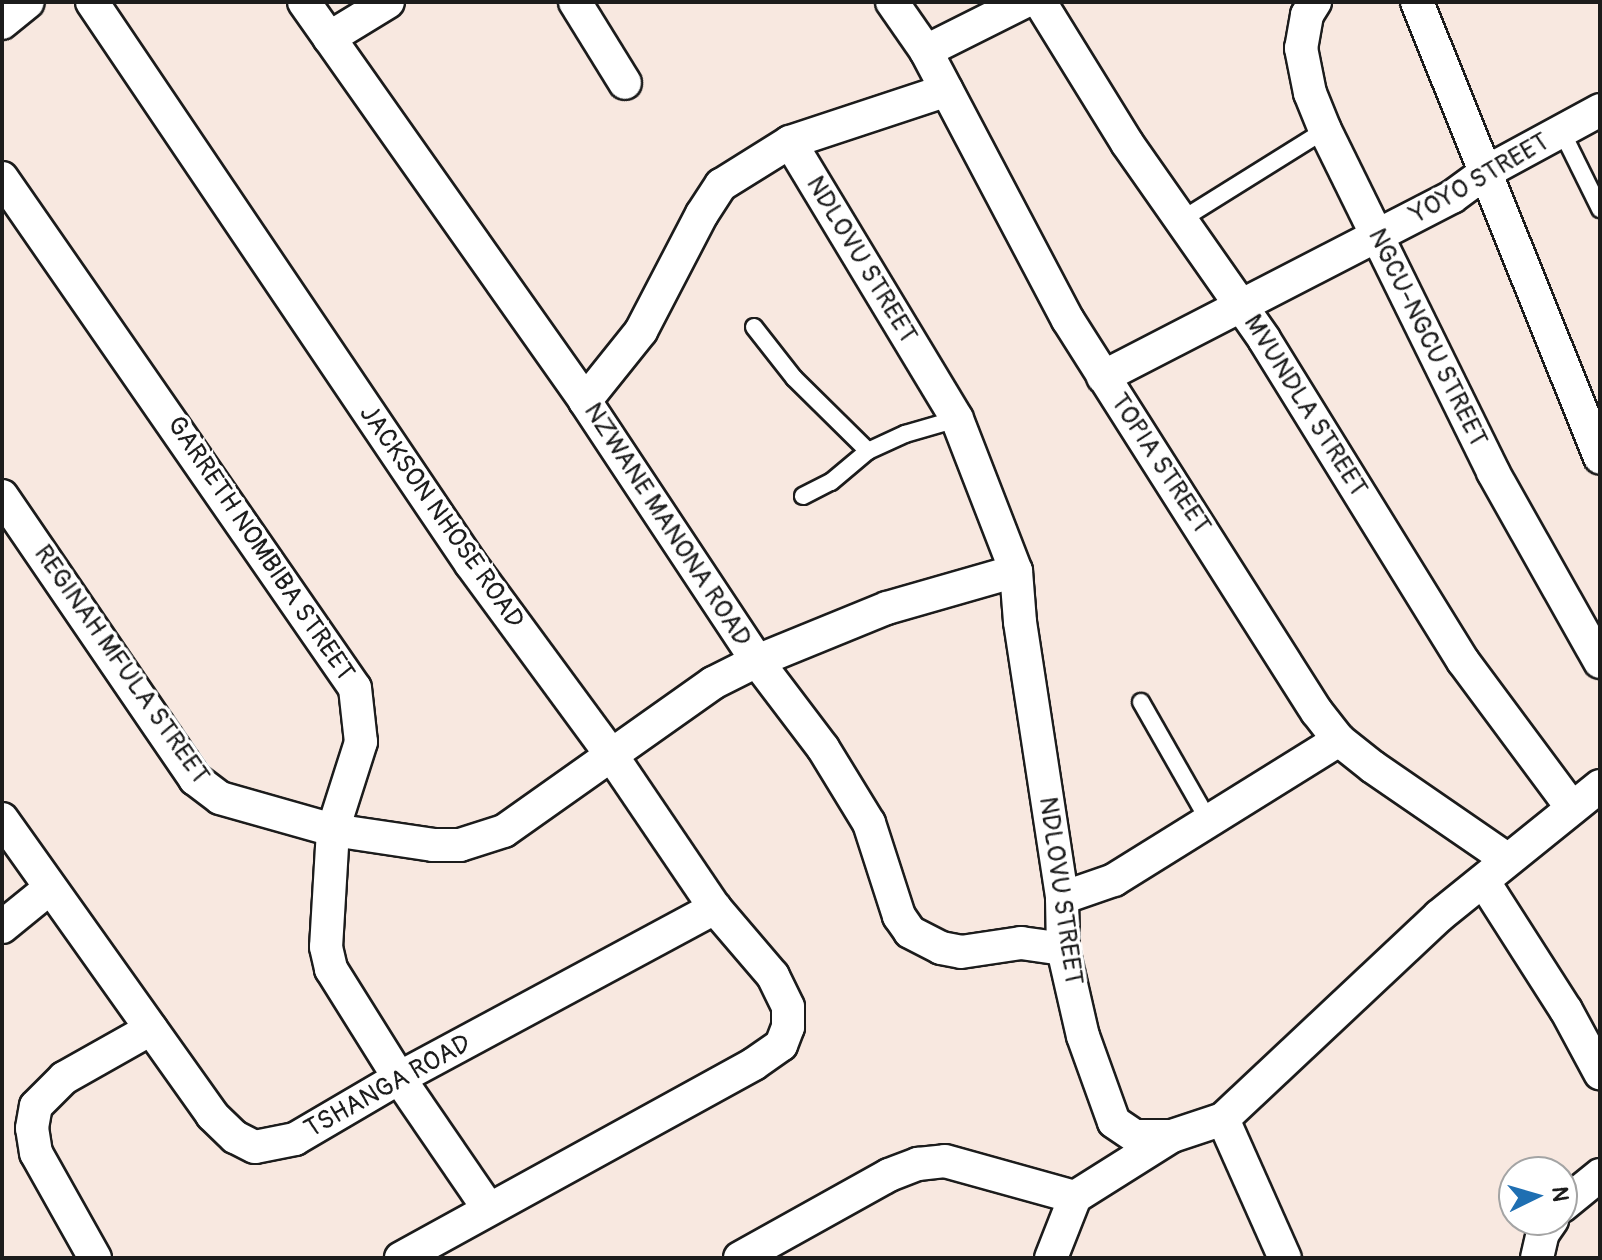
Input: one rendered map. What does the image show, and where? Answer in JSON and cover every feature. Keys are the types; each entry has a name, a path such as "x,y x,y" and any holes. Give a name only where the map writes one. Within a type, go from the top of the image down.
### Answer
{"street":[{"path":"2,23 28,2"},
{"name":"JACKSON NHOSE ROAD","path":"92,2 471,564 610,753 715,908 773,976 788,1007 788,1027 781,1045 754,1064 488,1208"},
{"name":"NZWANE MANONA ROAD","path":"304,2 585,401 757,661 823,748 869,823 899,916 910,932 941,948 961,952 1021,943 1063,949"},
{"path":"329,38 388,2"},
{"path":"575,2 625,83"},
{"name":"TOPIA STREET","path":"892,2 926,51 1050,286 1103,377 1317,712 1339,740 1496,870"},
{"path":"926,51 1024,2"},
{"name":"MVUNDLA STREET","path":"1040,2 1127,143 1244,307 1463,661 1572,808"},
{"name":"NGCU-NGCU STREET","path":"1315,2 1305,23 1301,48 1310,93 1325,130 1493,472 1600,662"},
{"path":"1417,2 1600,458"},
{"path":"585,401 641,331 702,214 721,185 790,142 947,90"},
{"name":"YOYO STREET","path":"1103,377 1244,307 1452,197 1486,172 1600,110"},
{"name":"NDLOVU STREET","path":"790,142 957,419 1016,571 1020,622 1062,898 1063,949 1083,1036 1114,1122 1135,1136 1172,1136 1223,1119 1439,916 1600,786"},
{"name":"GARRETH NOMBIBA STREET","path":"2,178 355,688 361,742 333,830 326,947 331,969 399,1078 488,1208"},
{"name":"REGINAH MFULA STREET","path":"2,496 195,779 220,798 333,830 433,845 460,845 504,831 713,683 757,661 887,608 1016,571"},
{"path":"1062,898 1114,880 1339,740"},
{"name":"TSHANGA ROAD","path":"2,819 212,1115 235,1137 255,1147 295,1139 399,1078 715,908"},
{"path":"1496,870 1600,1073"},
{"path":"2,927 50,888"},
{"path":"95,1258 36,1153 32,1128 36,1106 64,1078 151,1029"},
{"path":"1223,1119 1285,1258"},
{"path":"1051,1258 1075,1197 1172,1136"},
{"path":"740,1258 889,1175 918,1164 945,1161 1075,1197"},
{"path":"1578,1193 1600,1175"},
{"path":"401,1258 488,1208"},
{"path":"1537,1258 1542,1236"}],"lane":[{"path":"1181,220 1325,130"},
{"path":"1562,132 1600,209"},
{"path":"754,327 794,378 868,451"},
{"path":"803,496 831,482 868,451 905,434 957,419"},
{"path":"1141,702 1209,821"}]}
